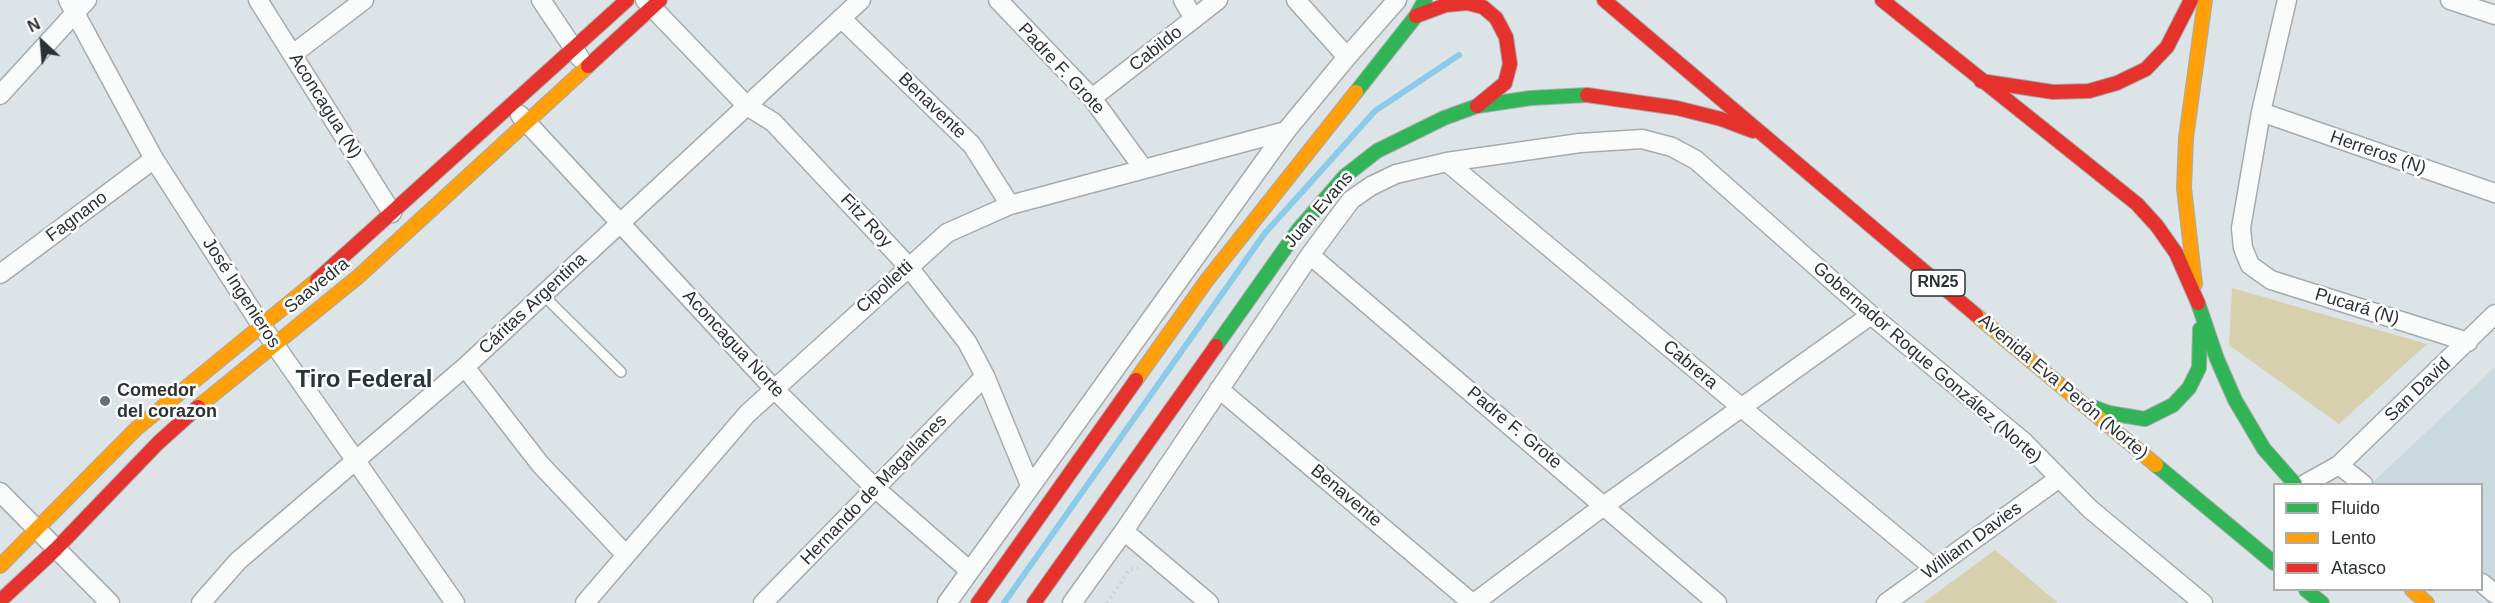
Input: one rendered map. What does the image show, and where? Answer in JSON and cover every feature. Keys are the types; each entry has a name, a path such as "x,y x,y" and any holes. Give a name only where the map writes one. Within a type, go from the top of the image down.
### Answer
{"street":[{"name":"Aconcagua (N)","path":"258,0 392,213"},
{"path":"293,54 364,0"},
{"path":"540,0 586,67"},
{"name":"Saavedra","path":"0,566 137,428 326,273 627,0"},
{"name":"Cáritas Argentina","path":"201,603 238,561 465,368 861,0"},
{"name":"Padre F. Grote","path":"998,0 1092,98 1143,168"},
{"path":"1183,0 1194,20"},
{"name":"Cabildo","path":"1092,98 1218,0"},
{"path":"1296,0 1347,57"},
{"path":"947,603 1286,131 1398,0"},
{"path":"978,603 1207,280 1416,16 1425,0"},
{"name":"Avenida Eva Perón (Norte)","path":"1604,0 2273,562"},
{"path":"1882,0 1981,81 2066,145 2137,204 2157,226 2176,254 2197,299 2217,359 2235,400 2264,448 2294,483"},
{"path":"1981,81 2053,92 2089,91 2117,83 2146,69 2167,47 2191,0"},
{"path":"2082,403 2109,413 2145,419 2173,405 2189,388 2199,368 2201,342 2184,188 2186,138 2205,0"},
{"path":"2261,112 2286,0"},
{"path":"2450,0 2495,15"},
{"name":"Saavedra","path":"0,601 56,549 158,443 274,344 359,276 586,67 652,2"},
{"name":"Fitz Roy","path":"652,2 747,106 773,122 908,266 967,342 985,376 1030,485"},
{"path":"1416,16 1446,5 1467,3 1483,7 1496,18 1506,37 1510,64 1505,83 1477,106"},
{"path":"0,95 76,4"},
{"name":"José Ingenieros","path":"76,4 154,159 261,325 454,603"},
{"name":"Benavente","path":"842,18 972,145 1010,206"},
{"name":"Juan Evans","path":"1034,603 1298,230 1345,177 1377,151 1444,118 1477,106 1531,98 1584,95 1677,108 1721,119 1764,136"},
{"name":"Aconcagua Norte","path":"510,105 774,389 876,489 970,571"},
{"name":"Herreros (N)","path":"2261,112 2495,193"},
{"name":"Pucará (N)","path":"2261,112 2241,228 2243,248 2250,265 2271,280 2468,342"},
{"name":"Cipolletti","path":"585,603 747,414 947,233 1010,206 1286,131"},
{"name":"Juan Evans","path":"1072,603 1124,531 1310,255 1351,200 1371,186 1396,174 1447,162 1580,143 1642,139"},
{"name":"Gobernador Roque González (Norte)","path":"1642,139 1672,147 1696,160 1871,315 2024,442 2090,509 2203,603"},
{"name":"Fagnano","path":"0,274 154,159"},
{"name":"Cabrera","path":"1447,162 1934,568"},
{"name":"Padre F. Grote","path":"1310,255 1717,603"},
{"name":"San David","path":"2339,465 2495,314"},
{"path":"1473,603 1605,505 1871,315"},
{"path":"465,368 540,464 626,555"},
{"name":"Hernando de Magallanes","path":"763,603 985,376"},
{"name":"Benavente","path":"1219,389 1473,603"},
{"path":"2307,483 2339,465 2362,483"},
{"name":"William Davies","path":"1886,603 2058,479"},
{"path":"0,492 110,603"},
{"path":"1124,531 1209,603"},
{"path":"2483,585 2495,594"},
{"path":"2307,591 2322,603"},
{"path":"2413,591 2427,603"}],"lane":[{"path":"543,295 621,372"}],"path":[{"path":"1107,603 1131,569 1146,568"}],"shaded area":[{"path":"2232,288 2427,344 2339,424 2229,345"},
{"path":"2495,367 2495,594 2483,584 2483,483 2372,483"},
{"path":"1995,550 2058,603 1923,603"}],"waterway":[{"path":"1004,603 1265,233 1375,111 1459,55"}],"traffic: fast":[{"path":"1356,92 1416,16 1425,0"},
{"path":"1216,346 1298,230 1345,176 1377,151 1444,118 1477,106 1531,98 1587,95"},
{"path":"2198,303 2217,359 2235,400 2264,449 2294,483"},
{"path":"2093,407 2109,413 2145,419 2173,405 2189,388 2199,368 2200,329"},
{"path":"2156,465 2273,562"},
{"path":"2307,591 2322,603"}],"traffic: slow":[{"path":"2195,284 2184,188 2186,138 2205,0"},
{"path":"198,407 359,276 588,66"},
{"path":"1136,380 1207,280 1356,92"},
{"path":"0,566 137,428 317,280"},
{"path":"1976,315 2156,465"},
{"path":"2413,591 2427,603"}],"traffic: jam":[{"path":"317,280 627,0"},
{"path":"588,66 660,0"},
{"path":"1604,0 1976,315"},
{"path":"1882,0 2137,204 2157,226 2176,253 2198,303"},
{"path":"1981,81 2053,92 2089,91 2117,83 2146,69 2167,47 2191,0"},
{"path":"1416,16 1446,5 1467,3 1483,7 1496,18 1506,37 1510,64 1505,83 1477,106"},
{"path":"1587,95 1677,108 1721,119 1753,131"},
{"path":"1034,603 1216,346"},
{"path":"978,603 1136,380"},
{"path":"0,601 56,549 158,443 198,407"}],"place":[{"name":"Comedor del corazon","path":"105,401"}],"district":[{"name":"Tiro Federal","path":"364,380"}]}
